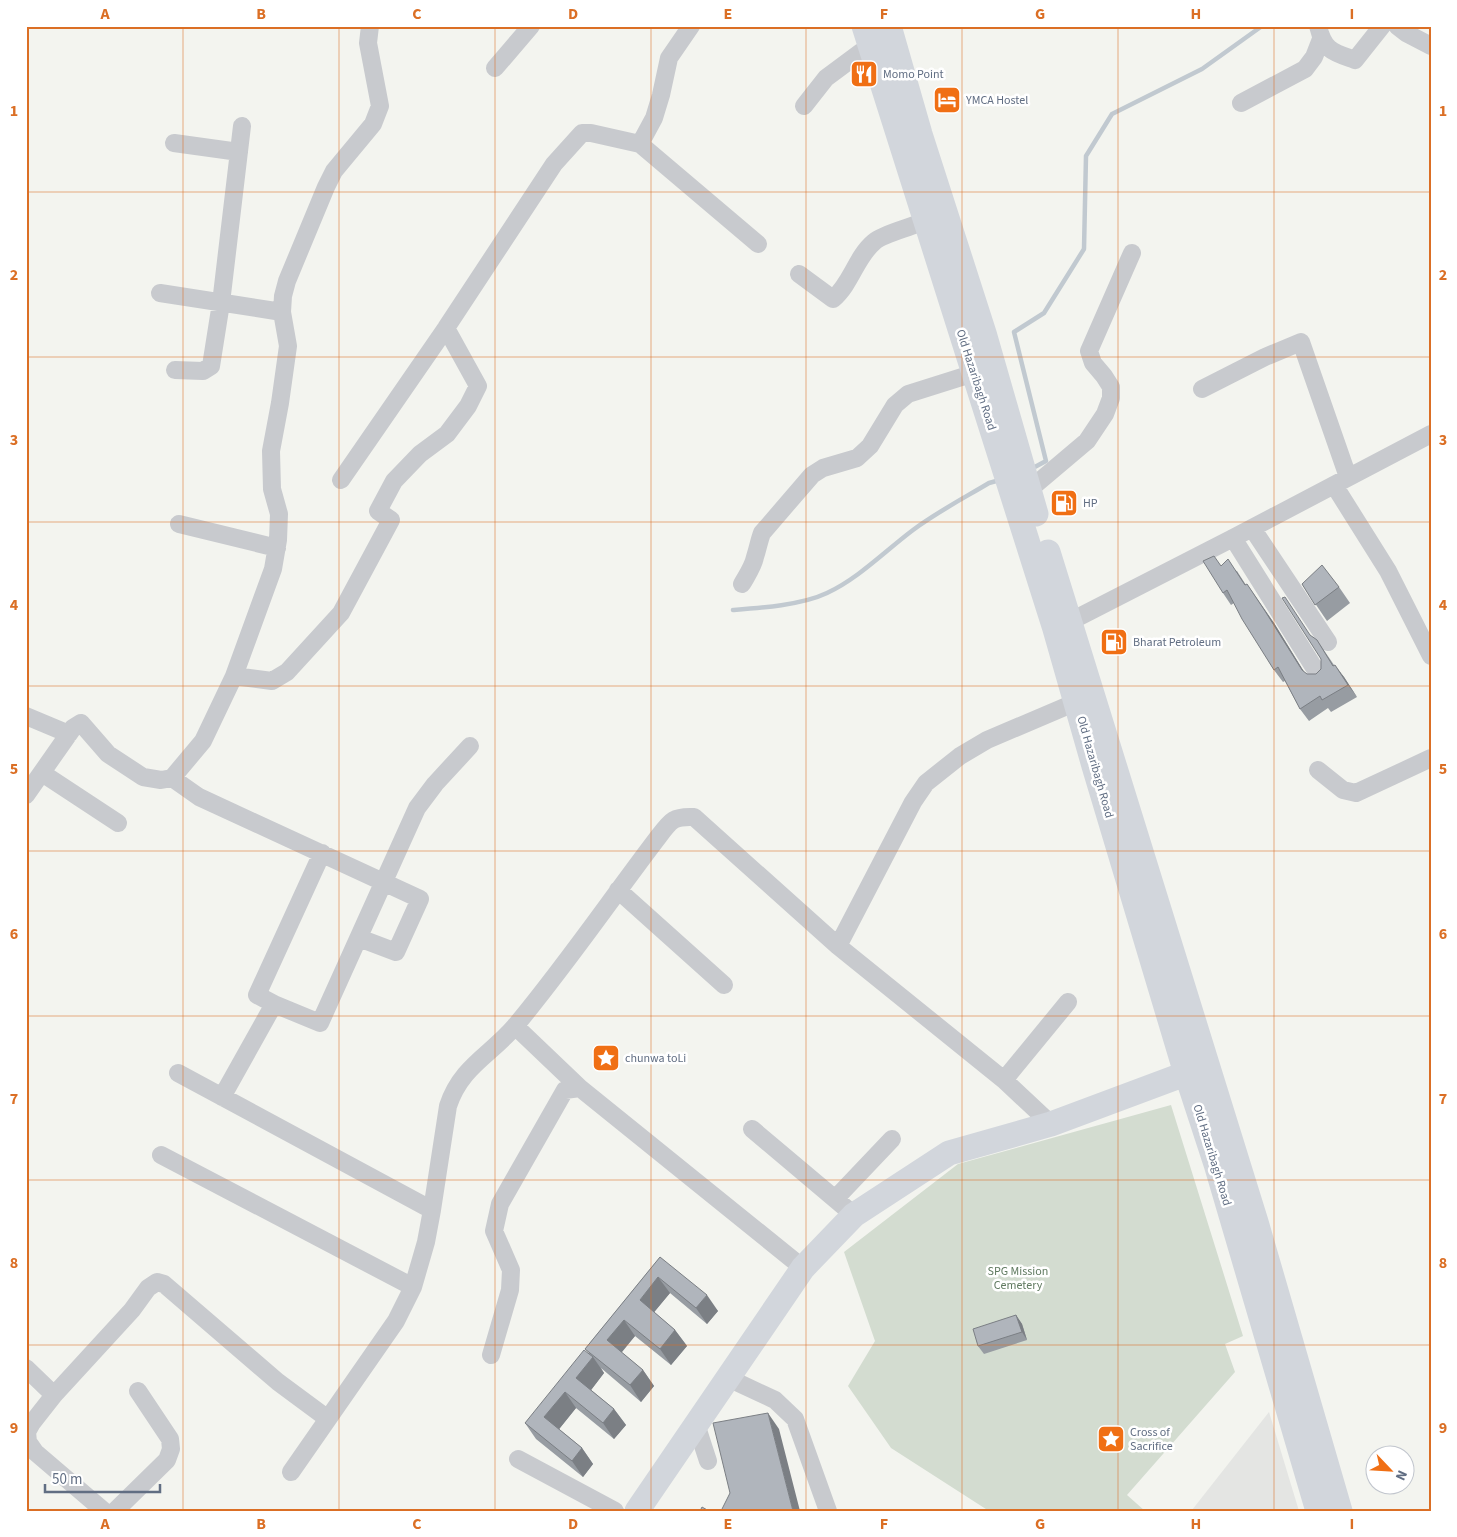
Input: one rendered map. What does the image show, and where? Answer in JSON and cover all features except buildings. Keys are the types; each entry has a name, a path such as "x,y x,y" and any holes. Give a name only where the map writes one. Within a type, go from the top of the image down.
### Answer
{"street":[{"path":"26,796 73,728 81,723 108,754 143,777 161,780 172,778 204,741 234,676 273,569 276,548 279,514 272,489 271,451 288,346 282,312 283,296 287,281 323,191 334,171 373,124 380,106 368,43 370,26"},
{"path":"495,68 531,26"},
{"path":"640,144 654,118 669,58 691,26"},
{"path":"854,26 965,376 1013,477 1071,621 1307,1511"},
{"name":"Old Hazaribagh Road","path":"864,26 1013,477 1064,625 1191,1069 1216,1164 1318,1511"},
{"name":"Old Hazaribagh Road","path":"875,26 938,218 1013,477"},
{"path":"889,26 920,134 984,334 1013,477 1066,706 1191,1069 1259,1231 1340,1511"},
{"path":"1320,32 1332,51 1355,60 1382,26"},
{"path":"1397,26 1431,46"},
{"path":"1241,103 1305,69 1310,64 1320,32"},
{"path":"804,106 826,78 861,52"},
{"path":"175,370 203,371 211,366 222,302 242,126"},
{"path":"341,480 446,328 554,164 582,133 591,133 640,144 758,244"},
{"path":"174,143 239,152"},
{"path":"799,274 833,299 842,291 866,250 875,241 917,224"},
{"path":"1013,477 1087,441 1105,414 1111,398 1111,388 1093,363 1089,351 1132,253"},
{"path":"160,293 282,312"},
{"path":"234,676 272,681 287,672 340,613 390,520 378,511 394,481 420,454 447,434 468,406 478,386 446,328"},
{"path":"1202,389 1301,342 1341,481 1431,656"},
{"path":"742,584 753,563 757,544 762,533 812,475 823,468 857,458 870,446 896,405 908,394 965,376"},
{"path":"1071,621 1431,434"},
{"path":"180,524 276,548"},
{"path":"1252,528 1328,642"},
{"path":"1234,538 1320,677"},
{"path":"838,946 910,809 926,783 960,756 988,740 1066,706"},
{"path":"26,716 69,734"},
{"path":"322,853 257,995 320,1023 418,808 435,784 470,746"},
{"path":"1318,770 1343,790 1356,793 1431,758"},
{"path":"42,773 118,823"},
{"path":"172,778 199,797 385,881 420,899 396,952 359,938"},
{"path":"291,1472 396,1321 413,1287 426,1242 448,1106 452,1093 459,1082 515,1026 669,823 680,816 694,817 838,946 1004,1080 1051,1124"},
{"path":"618,890 724,985"},
{"path":"1004,1080 1068,1002"},
{"path":"222,1097 274,1004"},
{"path":"515,1026 580,1088 803,1268"},
{"path":"637,1511 803,1268 854,1215 950,1153 1051,1124 1191,1069"},
{"name":"Old Hazaribagh Road","path":"1191,1069 1329,1511"},
{"path":"178,1074 432,1210"},
{"path":"490,1355 510,1290 511,1270 494,1231 500,1204 565,1090 580,1088"},
{"path":"752,1129 854,1215"},
{"path":"835,1199 892,1139"},
{"path":"161,1155 413,1287"},
{"path":"104,1511 35,1452 28,1442 27,1432 54,1395 132,1310 148,1288 156,1282 164,1284 278,1382 328,1419"},
{"path":"26,1368 54,1395"},
{"path":"728,1378 775,1400 795,1419 828,1511"},
{"path":"115,1511 167,1460 171,1449 170,1439 138,1391"},
{"path":"696,1424 708,1460"},
{"path":"518,1460 616,1511"}],"shaded area":[{"path":"1269,1412 1299,1511 1193,1511 1192,1510"}],"green space":[{"name":"SPG Mission Cemetery","path":"1171,1105 1243,1336 1225,1344 1235,1372 1127,1495 1145,1511 989,1511 891,1448 848,1386 875,1341 844,1252 958,1164"}],"waterway":[{"path":"1031,469 1046,461 1014,332 1044,313 1084,249 1086,156 1112,114 1202,69 1262,26"},
{"path":"733,610 793,603 827,593 861,572 931,517 989,483 1000,480"}],"place":[{"name":"Momo Point","path":"864,74"},
{"name":"YMCA Hostel","path":"947,100"},
{"name":"HP","path":"1064,503"},
{"name":"Bharat Petroleum","path":"1114,642"},
{"name":"chunwa toLi","path":"606,1058"},
{"name":"Cross of Sacrifice","path":"1111,1439"}]}
